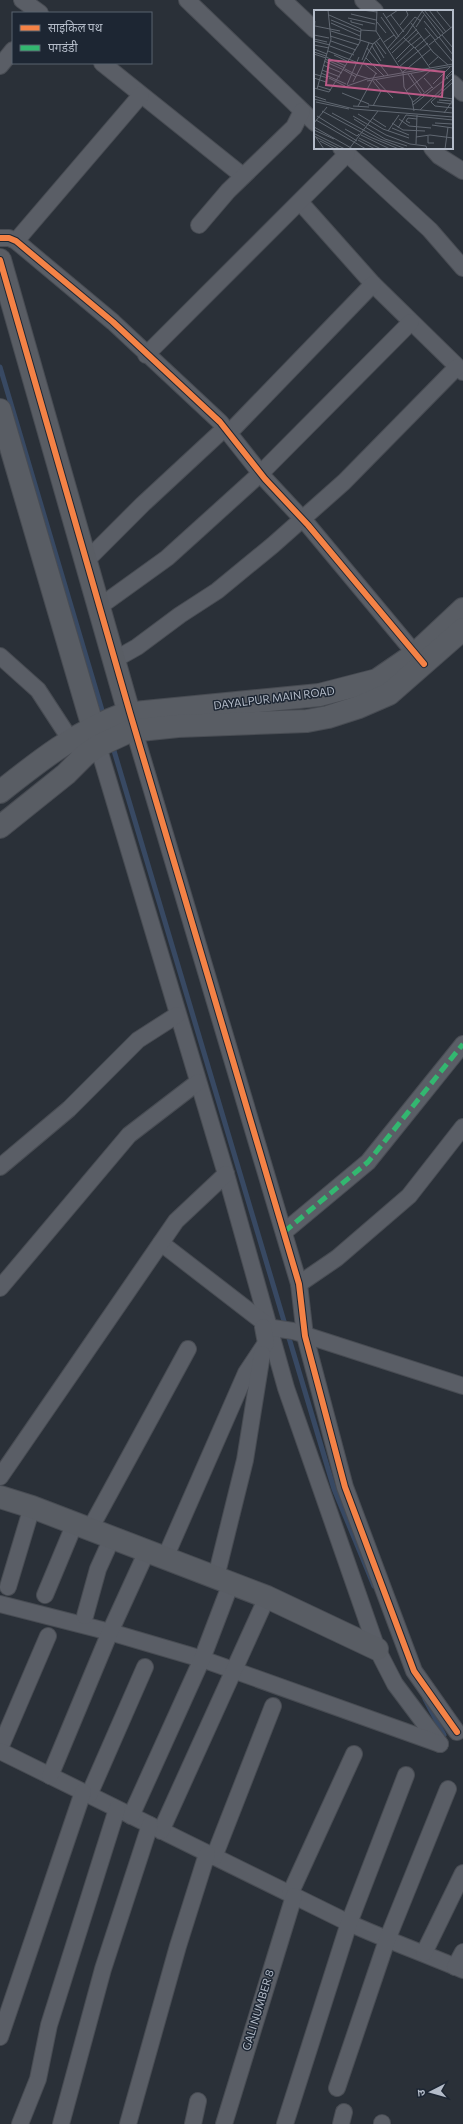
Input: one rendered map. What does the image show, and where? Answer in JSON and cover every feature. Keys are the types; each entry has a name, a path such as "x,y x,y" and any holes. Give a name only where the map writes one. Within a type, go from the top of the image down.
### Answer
{"street":[{"path":"22,0 39,12"},
{"path":"187,0 314,123"},
{"path":"284,0 314,29"},
{"path":"363,0 374,10"},
{"path":"0,66 12,51"},
{"path":"103,64 243,176"},
{"path":"453,84 463,93"},
{"path":"16,241 141,95"},
{"path":"199,226 243,176 294,127 302,111"},
{"path":"433,149 440,156 463,171"},
{"path":"146,355 264,236 300,202 344,151 430,230 463,268"},
{"path":"114,660 137,647 180,615 217,591 302,520 344,482 460,369 373,284 300,202"},
{"path":"0,238 9,238 16,241 108,318 227,430 260,473 420,659"},
{"path":"0,260 86,560 130,722 299,1284 299,1334 345,1487 414,1671 457,1732"},
{"path":"86,560 143,504 227,430 373,284"},
{"path":"99,607 167,558 260,473 411,322"},
{"path":"0,410 177,1015 226,1174 286,1388 377,1648 395,1684 440,1744 202,1659 110,1632 0,1604"},
{"name":"DAYALPUR MAIN ROAD","path":"130,722 307,721 328,717 359,707 389,694 463,610"},
{"name":"DAYALPUR MAIN ROAD","path":"420,659 463,628"},
{"path":"0,656 38,690 70,739"},
{"path":"0,826 66,774 97,739 130,722"},
{"path":"0,792 70,739 97,739"},
{"path":"0,1167 69,1109 138,1040 177,1015"},
{"path":"284,1232 368,1162 463,1044"},
{"path":"0,1288 129,1135 198,1082"},
{"path":"299,1284 337,1258 409,1196 463,1127"},
{"path":"0,1477 176,1220 226,1174"},
{"path":"161,1243 268,1325 463,1386"},
{"path":"50,1776 110,1632 156,1554 246,1373 266,1343 268,1325"},
{"path":"20,2124 38,2079 49,2025 124,1812 202,1659 223,1580 245,1460 263,1347"},
{"path":"45,1595 82,1526 188,1350"},
{"path":"0,1497 32,1507 267,1597 377,1648"},
{"path":"8,1587 32,1507"},
{"path":"85,1616 98,1569 112,1538"},
{"path":"61,2124 103,1970 156,1828 234,1670 267,1597"},
{"path":"48,1636 0,1751 210,1856 387,1940 424,1953 459,1968 463,1952"},
{"path":"0,2037 86,1794 145,1667"},
{"path":"128,2124 178,1946 210,1856 273,1706"},
{"name":"GALI NUMBER 8","path":"224,2124 292,1895 354,1754"},
{"path":"285,2124 349,1923 406,1775"},
{"path":"337,2088 387,1940 448,1789"},
{"path":"424,1953 463,1873"},
{"path":"192,2124 198,2101"}],"waterway":[{"path":"0,367 104,717"},
{"path":"112,744 334,1489 374,1586"},
{"path":"425,1699 444,1735"}],"marked path":[{"path":"284,1232 368,1162 463,1044"}],"cycle path":[{"path":"0,238 9,238 16,241 113,322 220,422 265,479 308,525 424,664"},
{"path":"0,260 130,713 299,1284 305,1336 345,1487 414,1671 457,1732"}]}
